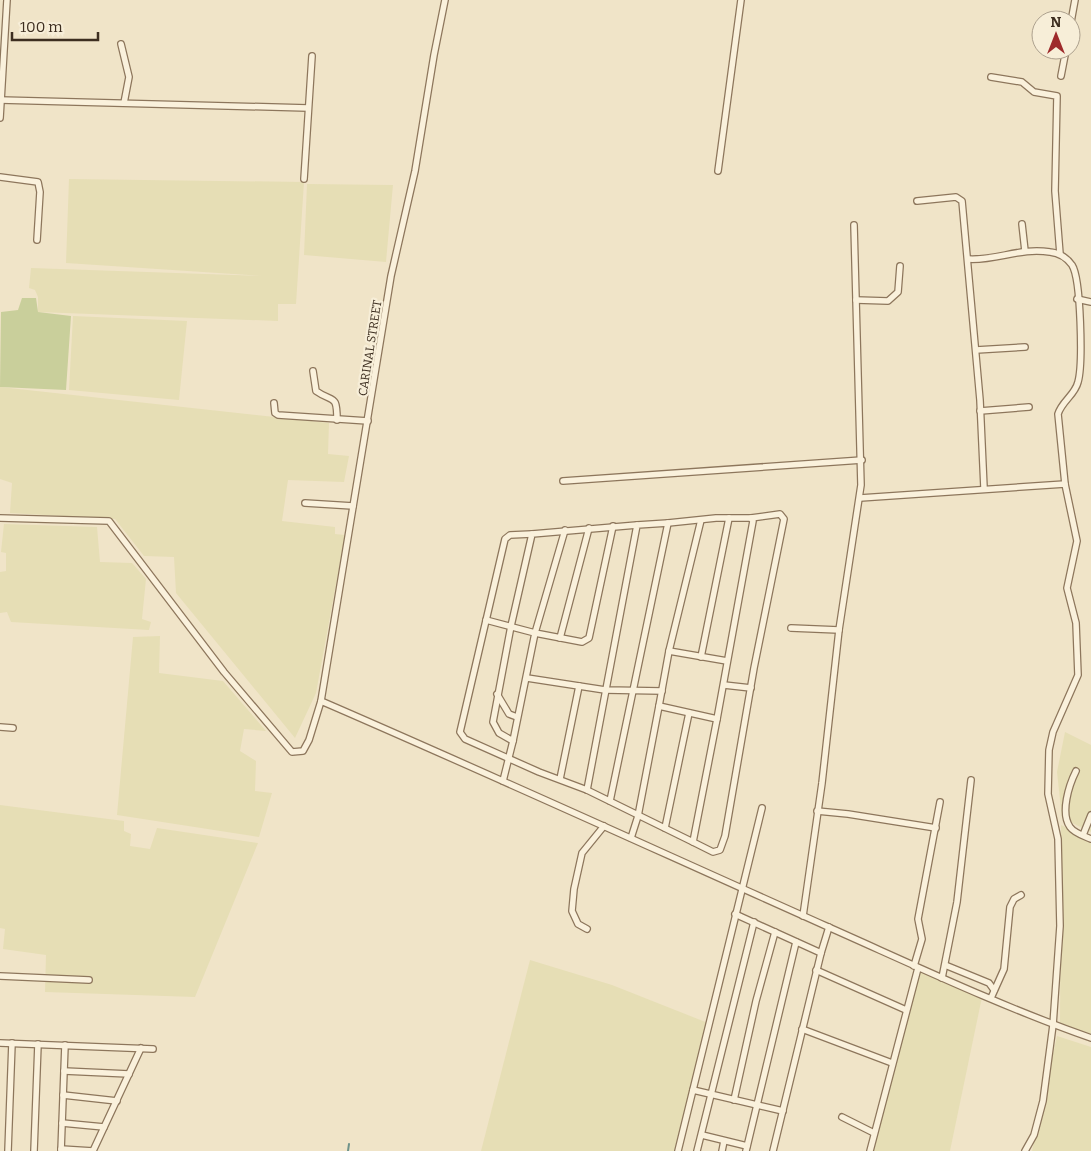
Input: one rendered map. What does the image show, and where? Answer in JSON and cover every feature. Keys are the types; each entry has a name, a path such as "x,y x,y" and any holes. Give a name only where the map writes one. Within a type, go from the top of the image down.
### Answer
{"street":[{"path":"0,118 6,0"},
{"name":"CARINAL STREET","path":"0,518 109,521 224,672 288,751 296,753 303,750 309,740 321,701 391,276 415,171 445,0"},
{"path":"718,171 741,0"},
{"path":"121,44 129,77 124,103"},
{"path":"304,179 312,56"},
{"path":"1061,76 1064,60"},
{"path":"991,77 1022,82 1034,92 1057,96 1055,191 1060,254 1074,269 1082,340 1078,383 1061,406 1058,414 1066,484 1078,541 1067,588 1076,623 1078,675 1052,732 1049,750 1048,794 1058,839 1060,926 1053,1025 1043,1101 1034,1135 1026,1151"},
{"path":"0,100 308,108"},
{"path":"0,177 38,182 40,192 37,240"},
{"path":"917,201 960,198 968,259 976,350 984,488"},
{"path":"1022,224 1025,251"},
{"path":"802,916 822,783 840,630 860,498 862,460 854,225"},
{"path":"968,259 990,259 1014,251 1060,254"},
{"path":"856,300 888,301 898,292 900,266"},
{"path":"1077,299 1091,302"},
{"path":"976,350 1025,348"},
{"path":"313,371 316,390 333,398 336,402 337,420"},
{"path":"274,404 274,413 278,415 368,421"},
{"path":"980,411 1029,407"},
{"path":"563,481 862,460"},
{"path":"860,498 984,488 1066,484"},
{"path":"305,503 352,506"},
{"path":"780,514 784,518 725,836 720,850 713,852 587,790 465,739 459,729 505,539 510,535 729,518 751,518 780,514"},
{"path":"701,657 729,518"},
{"path":"693,842 754,524 751,518"},
{"path":"631,838 638,816 669,651 701,520"},
{"path":"610,801 668,523"},
{"path":"587,790 637,525"},
{"path":"486,620 535,633 582,642 589,638 613,526"},
{"path":"560,638 589,528"},
{"path":"503,781 514,741 535,633 565,530"},
{"path":"514,741 502,736 494,727 497,694 532,534"},
{"path":"791,628 840,630"},
{"path":"669,651 727,661"},
{"path":"527,678 605,690 662,691"},
{"path":"724,685 751,688"},
{"path":"560,779 579,686"},
{"path":"497,694 509,714 518,718"},
{"path":"321,701 916,967 1053,1025 1091,1038"},
{"path":"659,706 717,718"},
{"path":"665,828 689,713"},
{"path":"0,727 13,728"},
{"path":"1076,771 1068,789 1067,819 1072,829 1091,839"},
{"path":"942,978 957,902 971,780"},
{"path":"870,1151 922,939 918,919 940,802"},
{"path":"678,1151 762,808"},
{"path":"817,811 936,828"},
{"path":"1082,835 1091,815"},
{"path":"587,929 574,918 572,911 573,895 582,853 604,826"},
{"path":"991,998 1004,969 1010,906 1014,899 1021,895"},
{"path":"736,914 820,952"},
{"path":"697,1151 754,922"},
{"path":"773,1151 820,952 829,927"},
{"path":"734,1100 756,1002 775,932"},
{"path":"702,1135 747,1148 796,942"},
{"path":"945,965 989,983 994,990"},
{"path":"816,970 906,1010"},
{"path":"0,976 89,980"},
{"path":"802,1029 892,1063"},
{"path":"0,1043 153,1048"},
{"path":"8,1151 12,1043"},
{"path":"34,1151 38,1044"},
{"path":"65,1045 61,1150 93,1151 141,1048"},
{"path":"64,1071 129,1074"},
{"path":"693,1090 783,1111"},
{"path":"63,1095 116,1101"},
{"path":"842,1117 874,1133"},
{"path":"62,1123 104,1127"},
{"path":"722,1151 724,1140"}],"shaded area":[{"path":"69,179 304,182 296,304 278,304 278,321 38,312 38,297 35,290 29,288 31,268 262,276 66,263"},
{"path":"307,184 393,185 386,262 304,255"},
{"path":"73,316 187,321 179,400 69,390"},
{"path":"0,387 329,423 328,454 349,456 344,482 288,480 282,521 335,527 335,534 345,535 316,693 295,738 176,593 174,557 144,556 115,519 10,513 12,483 0,479"},
{"path":"4,524 97,527 100,562 132,563 146,579 142,619 151,622 149,630 11,622 7,612 0,613 0,572 6,571 6,553 1,552"},
{"path":"160,636 159,673 223,681 266,731 244,729 240,751 256,761 255,791 272,793 259,837 117,815 133,637"},
{"path":"1065,732 1091,745 1091,832 1062,818 1057,772"},
{"path":"0,805 124,821 124,831 131,834 130,846 150,849 157,828 258,843 195,997 45,992 46,955 3,949 5,929 0,928"},
{"path":"1061,825 1091,839 1091,1034 1060,1024"},
{"path":"530,960 612,985 708,1023 676,1151 481,1151"},
{"path":"919,970 982,997 950,1151 873,1151"},
{"path":"1057,1036 1091,1047 1091,1151 1032,1151"}],"green space":[{"path":"22,298 36,298 38,312 71,316 66,390 0,387 1,312 18,310"}],"waterway":[{"path":"348,1151 349,1144"}]}
